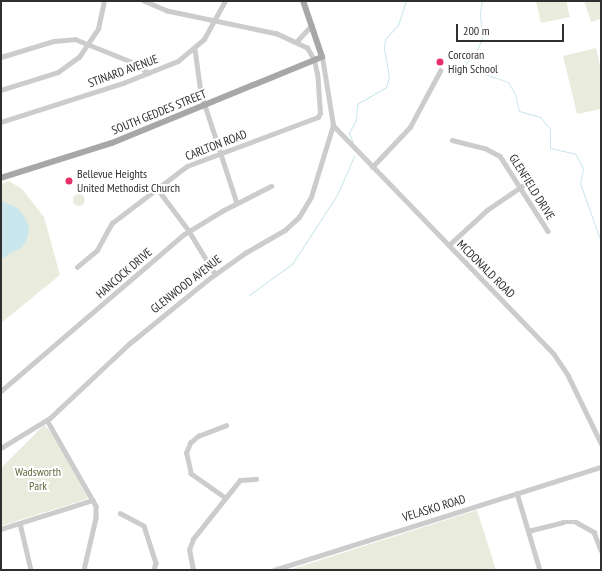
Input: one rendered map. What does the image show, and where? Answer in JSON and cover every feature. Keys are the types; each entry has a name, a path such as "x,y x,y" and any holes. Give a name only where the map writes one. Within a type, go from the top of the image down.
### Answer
{"main road":[{"name":"GLENWOOD AVENUE","path":"303,1 322,57"},
{"name":"SOUTH GEDDES STREET","path":"1,178 112,143 322,57"}],"street":[{"path":"1,90 58,72 79,57 90,44 98,29 104,1"},
{"path":"144,1 167,11 277,34 296,42 310,52 314,60"},
{"name":"STINARD AVENUE","path":"1,122 148,73 178,61 195,49 204,39 225,1"},
{"path":"296,42 312,25"},
{"path":"1,57 66,39 90,44 137,64 148,73"},
{"path":"195,49 198,79 205,105 237,203"},
{"name":"GLENWOOD AVENUE","path":"1,448 47,420 130,344 215,274 246,252 285,230 299,217 311,197 334,125 322,57"},
{"name":"CARLTON ROAD","path":"77,267 97,250 112,223 187,166 318,116 318,90 314,60"},
{"path":"372,166 410,127 440,71"},
{"name":"MCDONALD ROAD","path":"334,125 554,354 568,376 601,443"},
{"name":"GLENFIELD DRIVE","path":"452,140 485,148 500,156 522,186 548,231"},
{"name":"HANCOCK DRIVE","path":"1,391 189,231 237,203 271,186"},
{"path":"449,245 487,210 522,186"},
{"path":"158,188 189,231 215,274"},
{"path":"47,420 93,500 96,518 84,570"},
{"path":"225,498 191,474 186,453 190,443 198,436 226,425"},
{"name":"VELASKO ROAD","path":"274,570 601,467"},
{"path":"193,570 189,550 193,539 240,480 256,479"},
{"path":"517,493 540,570"},
{"path":"1,529 93,500"},
{"path":"120,513 144,526 156,563 154,570"},
{"path":"528,531 563,522 576,522 594,532 601,550"},
{"path":"20,523 31,570"}],"green space":[{"path":"536,1 566,1 570,17 541,23"},
{"path":"584,1 601,1 601,19 591,22"},
{"path":"596,48 601,70 601,109 577,114 563,56"},
{"path":"9,181 22,189 44,217 60,275 1,323 1,184"},
{"path":"79,194 83,196 85,200 83,204 79,206 75,204 73,200 75,196"},
{"name":"Wadsworth Park","path":"44,425 52,433 88,497 87,499 1,526 1,468"},
{"path":"477,510 496,570 289,570"}],"water":[{"path":"1,201 18,208 27,221 29,230 27,239 22,247 1,259"}],"waterway":[{"path":"353,143 349,133 356,120 357,104 386,87 389,77 384,49 385,39 398,25 406,1"},
{"path":"482,1 480,12 482,38 477,50 466,63 466,68 508,82 515,94 519,111 540,117 550,129 550,148 575,154 583,168 580,183 601,242"},
{"path":"249,295 292,264 337,195 354,156"}],"place":[{"name":"Corcoran High School","path":"440,62"},
{"name":"Bellevue Heights United Methodist Church","path":"69,181"}]}
